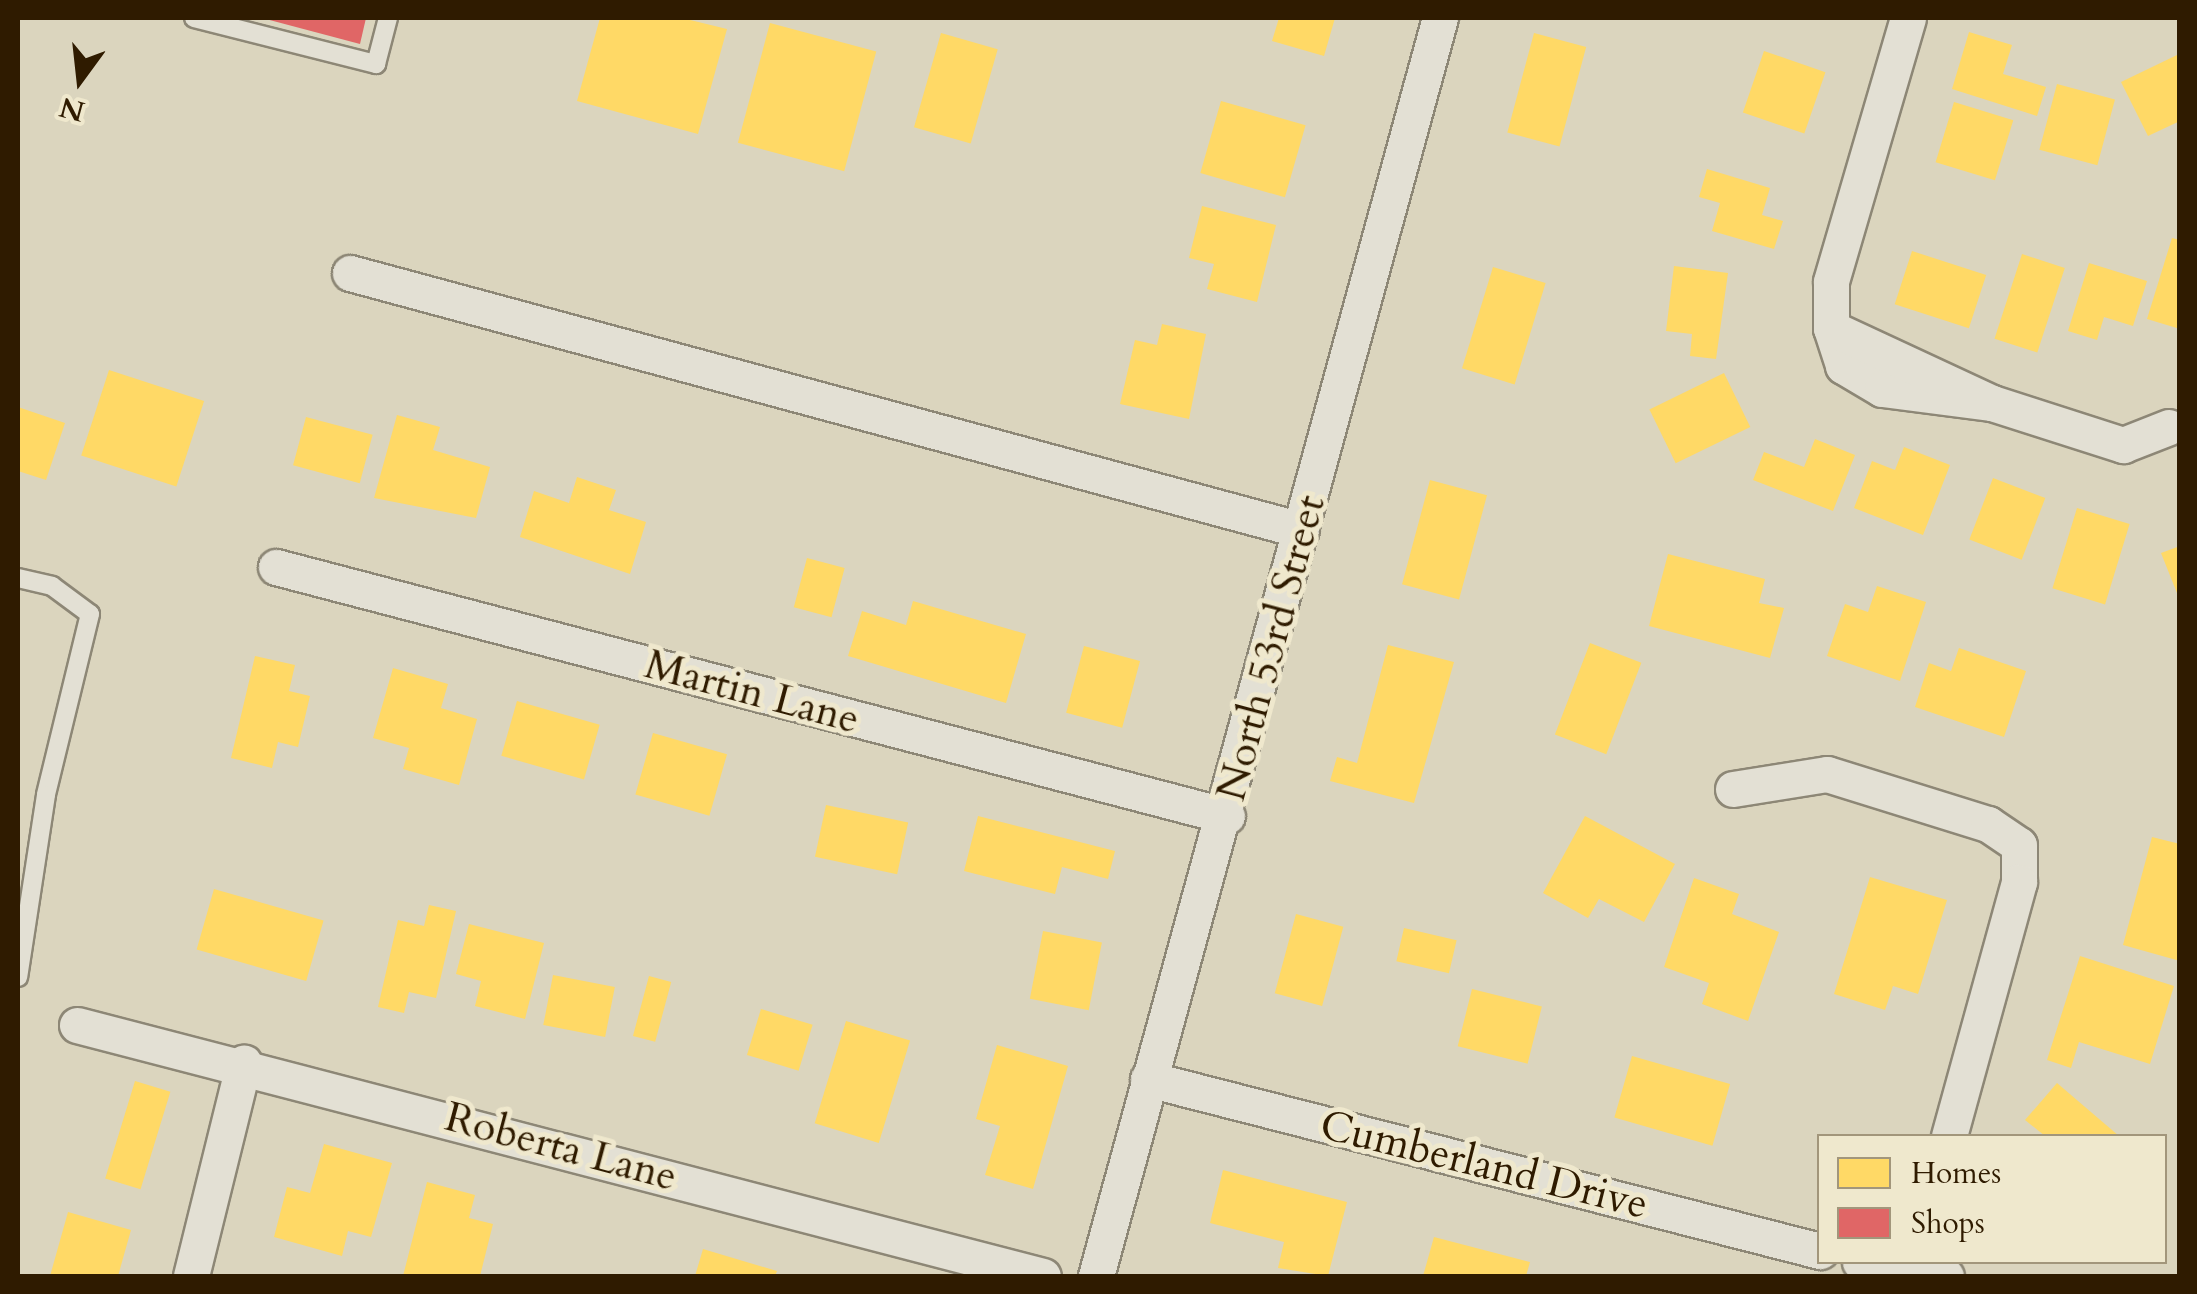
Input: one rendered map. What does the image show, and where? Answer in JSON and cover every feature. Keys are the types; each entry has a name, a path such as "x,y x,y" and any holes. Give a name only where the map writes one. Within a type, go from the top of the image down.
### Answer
{"street":[{"name":"North 53rd Street","path":"1096,1276 1148,1078 1228,816 1440,18"},
{"path":"1908,18 1830,282 1831,328 1843,366 1882,389 1992,404 2123,445 2169,427"},
{"path":"350,273 1301,530"},
{"name":"Martin Lane","path":"276,567 1228,816"},
{"path":"1733,789 1827,774 1988,824 2019,845 2019,882 1950,1134"},
{"name":"Roberta Lane","path":"77,1025 244,1062 1044,1276"},
{"path":"191,1276 244,1062"},
{"name":"Cumberland Drive","path":"1148,1078 1817,1250"},
{"path":"1874,1264 1924,1271"}],"lane":[{"path":"194,18 376,64 388,18"},
{"path":"18,578 52,586 90,614 46,795 18,977"}],"building: Homes":[{"path":"600,18 682,18 727,29 698,134 577,101"},
{"path":"1279,18 1335,18 1324,56 1272,41"},
{"path":"770,23 876,51 844,171 738,143"},
{"path":"1969,32 2012,45 2003,74 2046,87 2037,116 1952,89"},
{"path":"941,33 998,49 971,143 914,127"},
{"path":"1534,33 1586,47 1560,146 1507,132"},
{"path":"1764,51 1825,72 1804,134 1743,112"},
{"path":"2177,55 2180,121 2148,136 2121,82"},
{"path":"2057,84 2115,100 2097,165 2039,150"},
{"path":"1221,101 1306,125 1285,197 1200,173"},
{"path":"1954,102 2013,120 1995,180 1936,162"},
{"path":"1707,169 1770,188 1762,215 1783,221 1774,249 1712,231 1720,203 1699,197"},
{"path":"1202,206 1276,225 1257,302 1207,289 1214,264 1189,258"},
{"path":"2172,238 2180,240 2180,329 2147,319"},
{"path":"1912,251 1986,275 1969,328 1895,304"},
{"path":"2022,254 2065,268 2037,353 1994,339"},
{"path":"2089,263 2147,281 2133,326 2104,317 2097,340 2068,331"},
{"path":"1674,266 1728,273 1716,359 1690,356 1692,334 1666,331"},
{"path":"1493,267 1546,283 1515,384 1462,368"},
{"path":"1162,324 1206,334 1189,419 1120,404 1135,340 1157,345"},
{"path":"109,370 204,401 176,486 81,456"},
{"path":"1724,373 1750,427 1676,463 1649,409"},
{"path":"18,407 65,423 46,480 18,471"},
{"path":"397,415 440,427 433,450 490,467 476,518 374,498"},
{"path":"306,417 373,435 360,483 293,465"},
{"path":"1815,439 1855,455 1833,511 1753,480 1764,452 1804,467"},
{"path":"1904,447 1950,465 1923,535 1854,508 1872,461 1895,470"},
{"path":"577,477 616,490 609,510 646,522 630,574 520,537 534,491 569,503"},
{"path":"1993,478 2045,498 2022,560 1969,540"},
{"path":"1430,480 1487,495 1459,600 1402,584"},
{"path":"2077,508 2130,524 2105,604 2052,588"},
{"path":"2180,546 2180,598 2179,598 2161,553"},
{"path":"1668,554 1765,579 1759,603 1784,608 1770,658 1649,626"},
{"path":"807,558 845,568 831,617 794,607"},
{"path":"1877,586 1926,602 1900,681 1827,656 1845,604 1868,612"},
{"path":"913,601 1026,634 1006,703 848,656 862,611 906,625"},
{"path":"1590,643 1641,663 1606,754 1555,734"},
{"path":"1388,645 1454,662 1414,803 1330,781 1337,757 1357,763"},
{"path":"1084,646 1140,661 1122,728 1066,713"},
{"path":"1959,648 2026,671 2004,737 1915,707 1929,663 1951,671"},
{"path":"255,656 295,665 289,691 310,696 298,747 278,742 272,768 231,758"},
{"path":"393,668 448,684 441,708 477,719 459,785 403,769 409,748 373,738"},
{"path":"517,701 600,725 584,779 501,756"},
{"path":"653,733 727,754 709,816 635,795"},
{"path":"826,805 908,822 897,874 815,857"},
{"path":"978,816 1115,851 1108,879 1062,867 1055,894 964,871"},
{"path":"1585,816 1675,864 1644,922 1599,899 1588,918 1543,893"},
{"path":"2152,837 2180,844 2180,961 2123,945"},
{"path":"1870,877 1947,900 1918,994 1893,986 1885,1010 1834,994"},
{"path":"1694,878 1739,894 1732,914 1779,932 1748,1021 1702,1004 1709,983 1664,967"},
{"path":"214,889 324,920 306,981 197,950"},
{"path":"429,905 456,911 436,998 409,992 404,1013 378,1007 398,920 424,926"},
{"path":"1296,914 1343,927 1322,1006 1275,993"},
{"path":"469,924 544,943 525,1019 475,1006 481,981 456,974"},
{"path":"1404,928 1457,940 1449,973 1396,961"},
{"path":"1043,931 1102,942 1089,1010 1030,999"},
{"path":"2080,956 2174,986 2150,1064 2079,1042 2071,1068 2047,1060"},
{"path":"553,975 615,987 605,1037 543,1025"},
{"path":"649,976 671,982 655,1042 633,1036"},
{"path":"1472,989 1542,1006 1528,1064 1458,1046"},
{"path":"761,1009 813,1025 799,1071 747,1055"},
{"path":"846,1021 910,1041 879,1143 815,1123"},
{"path":"997,1045 1068,1066 1033,1189 985,1175 1000,1126 976,1119"},
{"path":"1632,1056 1730,1084 1712,1146 1614,1118"},
{"path":"135,1081 170,1092 141,1189 105,1179"},
{"path":"2057,1083 2117,1134 2042,1134 2025,1120"},
{"path":"324,1144 392,1163 371,1237 348,1231 342,1256 274,1237 287,1187 310,1193"},
{"path":"1223,1170 1347,1202 1328,1276 1278,1268 1284,1242 1210,1223"},
{"path":"427,1182 475,1195 469,1218 493,1224 480,1276 403,1276"},
{"path":"68,1212 131,1230 118,1276 50,1276"},
{"path":"1434,1237 1530,1262 1526,1276 1423,1276"},
{"path":"703,1249 777,1271 775,1276 695,1276"}],"building: Shops":[{"path":"262,18 366,18 360,44"}]}
